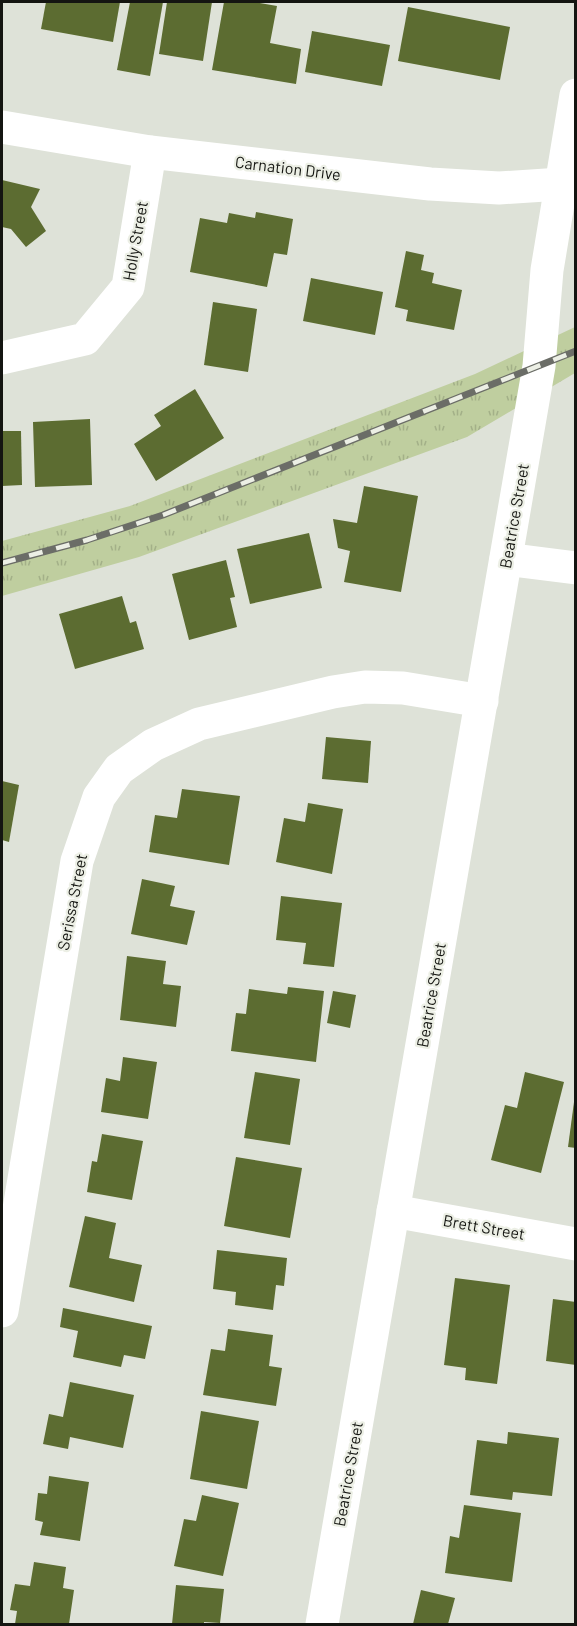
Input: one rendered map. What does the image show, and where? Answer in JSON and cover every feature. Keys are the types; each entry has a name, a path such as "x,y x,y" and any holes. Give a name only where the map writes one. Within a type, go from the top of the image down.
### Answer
{"street":[{"name":"Beatrice Street","path":"322,1624 539,366 565,270 576,95"},
{"name":"Carnation Drive","path":"2,127 150,152 430,184 571,192"},
{"name":"Holly Street","path":"2,358 85,339 128,287 150,152"},
{"path":"507,559 576,568"},
{"name":"Serissa Street","path":"2,1311 77,861 99,797 119,769 153,745 199,724 333,692 365,687 403,688 482,702"},
{"name":"Brett Street","path":"393,1211 576,1244"}],"green space":[{"path":"575,327 575,373 467,437 139,557 2,596 2,541 130,506 475,374"}],"building":[{"path":"46,2 120,2 113,42 41,29"},
{"path":"130,2 163,2 150,76 117,70"},
{"path":"167,2 212,2 203,61 159,54"},
{"path":"224,2 254,2 277,6 270,43 301,49 296,84 212,70"},
{"path":"408,7 510,27 500,80 398,61"},
{"path":"312,31 390,45 382,86 305,72"},
{"path":"2,180 40,189 31,207 46,231 26,247 11,229 2,227"},
{"path":"256,212 293,219 287,255 274,253 267,287 190,272 200,218 227,223 229,213 255,218"},
{"path":"406,251 424,255 421,270 434,273 432,283 462,290 454,330 406,321 408,310 395,307"},
{"path":"311,278 383,292 375,335 303,321"},
{"path":"213,302 257,309 248,372 204,365"},
{"path":"195,389 224,438 156,481 134,444 161,426 154,415"},
{"path":"90,419 92,485 35,487 33,422"},
{"path":"2,431 21,431 22,485 2,486"},
{"path":"364,486 418,496 401,592 344,582 350,551 338,548 333,519 357,523"},
{"path":"309,533 322,588 250,604 237,549"},
{"path":"226,560 235,597 230,598 237,627 189,640 172,574"},
{"path":"122,596 130,623 136,621 144,649 75,669 59,614"},
{"path":"326,737 371,741 368,783 322,779"},
{"path":"2,781 19,785 9,842 2,840"},
{"path":"182,789 240,796 229,865 149,852 155,815 177,818"},
{"path":"308,803 343,809 332,874 276,862 284,818 305,822"},
{"path":"142,879 175,886 170,906 195,911 187,945 131,934"},
{"path":"281,896 342,903 334,967 303,964 306,943 276,940"},
{"path":"127,956 166,961 163,984 181,986 176,1027 120,1020"},
{"path":"288,987 324,991 316,1062 231,1051 236,1013 246,1014 249,989 287,994"},
{"path":"333,991 356,995 350,1028 327,1023"},
{"path":"123,1057 157,1062 148,1119 101,1112 106,1078 120,1081"},
{"path":"255,1072 300,1079 290,1145 244,1138"},
{"path":"525,1072 564,1082 541,1173 491,1160 505,1105 517,1108"},
{"path":"574,1102 576,1102 576,1148 568,1147"},
{"path":"102,1134 143,1141 132,1200 87,1192 92,1161 97,1162"},
{"path":"236,1157 302,1168 290,1238 224,1226"},
{"path":"85,1216 116,1223 109,1258 142,1265 134,1302 69,1287"},
{"path":"217,1250 287,1258 284,1286 276,1285 273,1310 235,1305 236,1292 213,1289"},
{"path":"455,1278 510,1285 497,1384 465,1380 466,1368 444,1365"},
{"path":"553,1299 576,1302 576,1365 546,1361"},
{"path":"63,1308 152,1326 145,1359 124,1355 121,1367 73,1357 78,1331 60,1327"},
{"path":"228,1329 273,1335 269,1366 282,1368 276,1406 203,1395 211,1349 225,1351"},
{"path":"70,1382 134,1395 123,1448 70,1437 68,1449 43,1444 49,1414 63,1417"},
{"path":"201,1411 259,1421 247,1489 190,1479"},
{"path":"508,1432 559,1438 552,1496 513,1492 512,1500 470,1495 477,1440 507,1444"},
{"path":"49,1476 89,1482 80,1541 40,1535 43,1522 35,1520 38,1493 47,1494"},
{"path":"202,1495 239,1503 223,1576 174,1566 184,1519 196,1521"},
{"path":"464,1505 521,1513 512,1582 445,1573 450,1536 459,1538"},
{"path":"34,1562 66,1567 63,1588 74,1590 69,1624 15,1624 17,1611 10,1610 15,1584 30,1586"},
{"path":"176,1585 224,1589 220,1623 172,1624"},
{"path":"421,1590 455,1598 448,1624 413,1624"}],"railway":[{"path":"2,563 87,540 163,515 576,351"}]}
